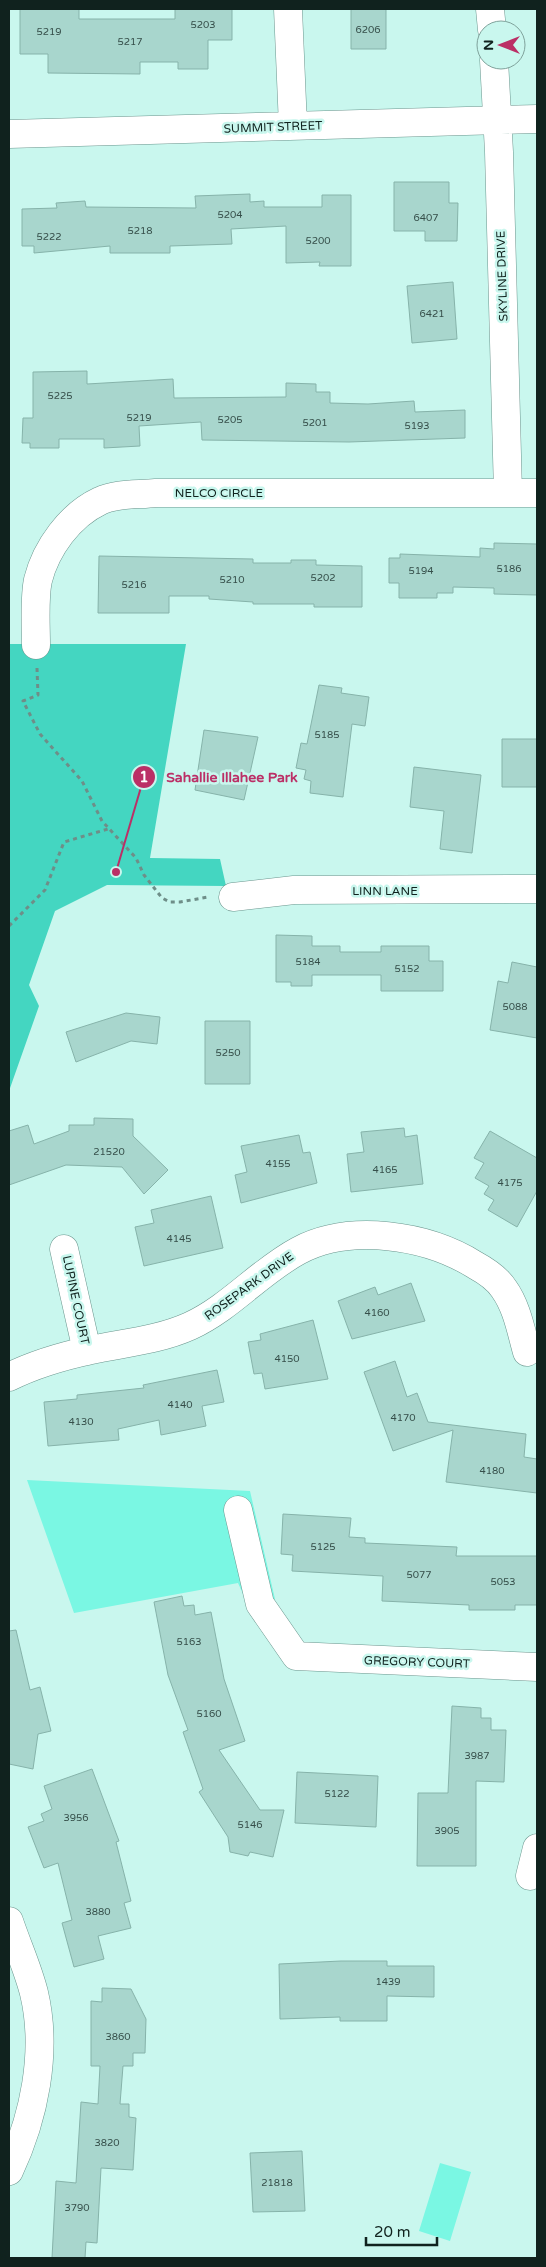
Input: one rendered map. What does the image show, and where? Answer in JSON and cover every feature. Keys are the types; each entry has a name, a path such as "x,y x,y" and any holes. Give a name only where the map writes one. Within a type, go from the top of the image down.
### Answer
{"street":[{"path":"288,9 293,126"},
{"name":"SKYLINE DRIVE","path":"495,70 498,120 508,493"},
{"name":"SUMMIT STREET","path":"9,134 537,119"},
{"name":"NELCO CIRCLE","path":"36,645 38,581 47,555 61,533 79,515 100,500 127,495 156,493 537,493"},
{"name":"LINN LANE","path":"234,897 294,890 537,889"},
{"name":"ROSEPARK DRIVE","path":"9,1377 31,1366 87,1351 160,1337 189,1326 216,1312 270,1268 300,1250 334,1239 365,1236 411,1238 458,1254 494,1277 504,1289 516,1312 527,1352"},
{"name":"LUPINE COURT","path":"64,1249 87,1351"},
{"name":"GREGORY COURT","path":"238,1510 260,1604 296,1656 537,1668"},
{"path":"530,1876 537,1848"},
{"path":"9,2171 24,2134 32,2106 38,2072 39,2033 34,1994 10,1926"}],"path":[{"path":"36,645 38,695 22,701 40,734 82,781 102,821 136,858 144,875 162,898 170,902 180,902 210,897 234,897"},
{"path":"9,926 46,890 64,842 108,828"}],"green space":[{"path":"9,644 186,644 150,858 220,859 226,886 107,885 55,911 29,985 39,1006 9,1091"},
{"path":"27,1480 250,1491 275,1599 254,1618 238,1583 74,1613"},
{"path":"440,2163 471,2172 450,2241 419,2231"}],"building":[{"path":"20,9 79,9 79,19 175,19 175,9 232,9 232,40 208,40 208,69 178,69 178,62 140,62 140,74 48,73 48,54 20,54"},
{"path":"351,9 386,9 386,49 351,49"},
{"path":"394,182 449,182 449,203 458,203 457,241 425,241 425,231 394,231"},
{"path":"250,194 250,202 264,201 264,207 322,207 322,195 351,195 351,266 319,266 320,262 286,263 286,226 231,229 232,244 170,246 170,253 110,253 110,246 34,253 34,246 22,246 22,209 57,208 56,203 85,201 86,207 196,208 195,196"},
{"path":"453,282 457,339 412,343 407,286"},
{"path":"87,371 87,384 173,379 174,398 286,397 286,383 316,384 316,392 330,392 330,403 368,404 414,401 415,412 465,410 465,438 349,442 202,440 201,422 139,426 140,446 104,448 104,439 59,439 59,448 30,448 30,443 22,443 23,418 33,418 33,372"},
{"path":"494,543 537,544 537,595 494,594 494,588 453,587 453,593 437,593 437,598 399,598 399,583 389,583 389,558 400,558 400,554 480,557 480,548 494,549"},
{"path":"99,556 253,559 253,563 291,563 291,560 316,560 316,565 362,566 362,607 314,607 314,604 253,604 253,602 209,599 209,596 169,596 169,613 98,613"},
{"path":"319,685 342,688 341,693 369,697 365,726 352,724 343,797 310,793 311,781 304,779 306,770 296,768 301,743 307,744"},
{"path":"204,730 258,737 244,800 195,790"},
{"path":"502,739 537,739 537,787 502,787"},
{"path":"414,767 481,775 472,853 440,849 444,811 410,807"},
{"path":"276,935 312,936 312,946 340,946 340,952 381,952 381,946 429,946 429,961 443,961 443,991 381,991 381,975 312,975 312,986 291,986 291,982 276,982"},
{"path":"512,962 537,967 537,1038 490,1030 498,981 508,983"},
{"path":"126,1013 160,1017 157,1044 131,1041 76,1062 66,1032"},
{"path":"205,1021 250,1021 250,1084 205,1084"},
{"path":"94,1118 133,1119 133,1136 168,1170 144,1194 122,1167 66,1165 9,1185 9,1131 28,1125 34,1144 69,1131 69,1125 94,1125"},
{"path":"404,1128 405,1137 417,1135 423,1184 351,1192 347,1154 364,1152 361,1132"},
{"path":"490,1131 537,1158 537,1191 517,1227 488,1210 494,1200 484,1194 489,1186 475,1178 484,1163 474,1158"},
{"path":"299,1135 303,1153 310,1152 317,1183 241,1203 235,1175 247,1172 241,1146"},
{"path":"211,1196 223,1248 144,1266 135,1227 154,1223 151,1210"},
{"path":"411,1283 425,1321 352,1339 338,1301 375,1287 378,1295"},
{"path":"313,1320 328,1379 265,1389 262,1373 254,1374 248,1342 261,1340 260,1334"},
{"path":"395,1361 407,1397 417,1393 428,1422 526,1434 524,1457 537,1459 537,1493 446,1482 453,1430 393,1451 364,1372"},
{"path":"217,1370 224,1402 202,1406 206,1426 161,1435 159,1420 118,1429 119,1440 48,1446 44,1402 77,1399 77,1395 144,1388 143,1385"},
{"path":"283,1514 351,1518 349,1537 365,1538 365,1543 457,1547 456,1556 537,1556 537,1605 515,1605 515,1610 469,1610 469,1605 382,1601 383,1576 292,1571 293,1555 281,1554"},
{"path":"182,1596 184,1606 194,1605 195,1615 211,1612 224,1679 245,1741 219,1750 260,1810 284,1810 273,1857 250,1852 248,1856 230,1852 228,1837 199,1792 203,1789 183,1732 188,1730 168,1675 154,1602"},
{"path":"16,1630 30,1690 40,1687 51,1731 38,1734 33,1769 9,1764 9,1631"},
{"path":"452,1706 481,1708 481,1718 491,1718 491,1730 506,1730 504,1782 476,1781 476,1866 417,1866 418,1793 448,1793"},
{"path":"92,1769 119,1841 116,1842 131,1901 124,1903 131,1928 98,1936 104,1959 74,1967 62,1923 72,1920 58,1863 44,1868 28,1827 44,1821 41,1814 52,1809 44,1786"},
{"path":"297,1772 378,1776 376,1827 295,1823"},
{"path":"387,1961 387,1966 434,1966 434,1997 387,1996 387,2021 340,2021 340,2017 280,2019 279,1964"},
{"path":"102,1988 131,1989 146,2019 145,2053 133,2053 133,2066 123,2066 120,2104 129,2104 129,2117 136,2118 133,2170 101,2168 97,2243 86,2242 85,2258 52,2258 56,2181 76,2183 81,2102 98,2104 100,2066 91,2066 91,2001 102,2002"},
{"path":"302,2151 305,2211 253,2212 250,2153"}],"place":[{"name":"Sahallie Illahee Park","path":"116,872"}]}
